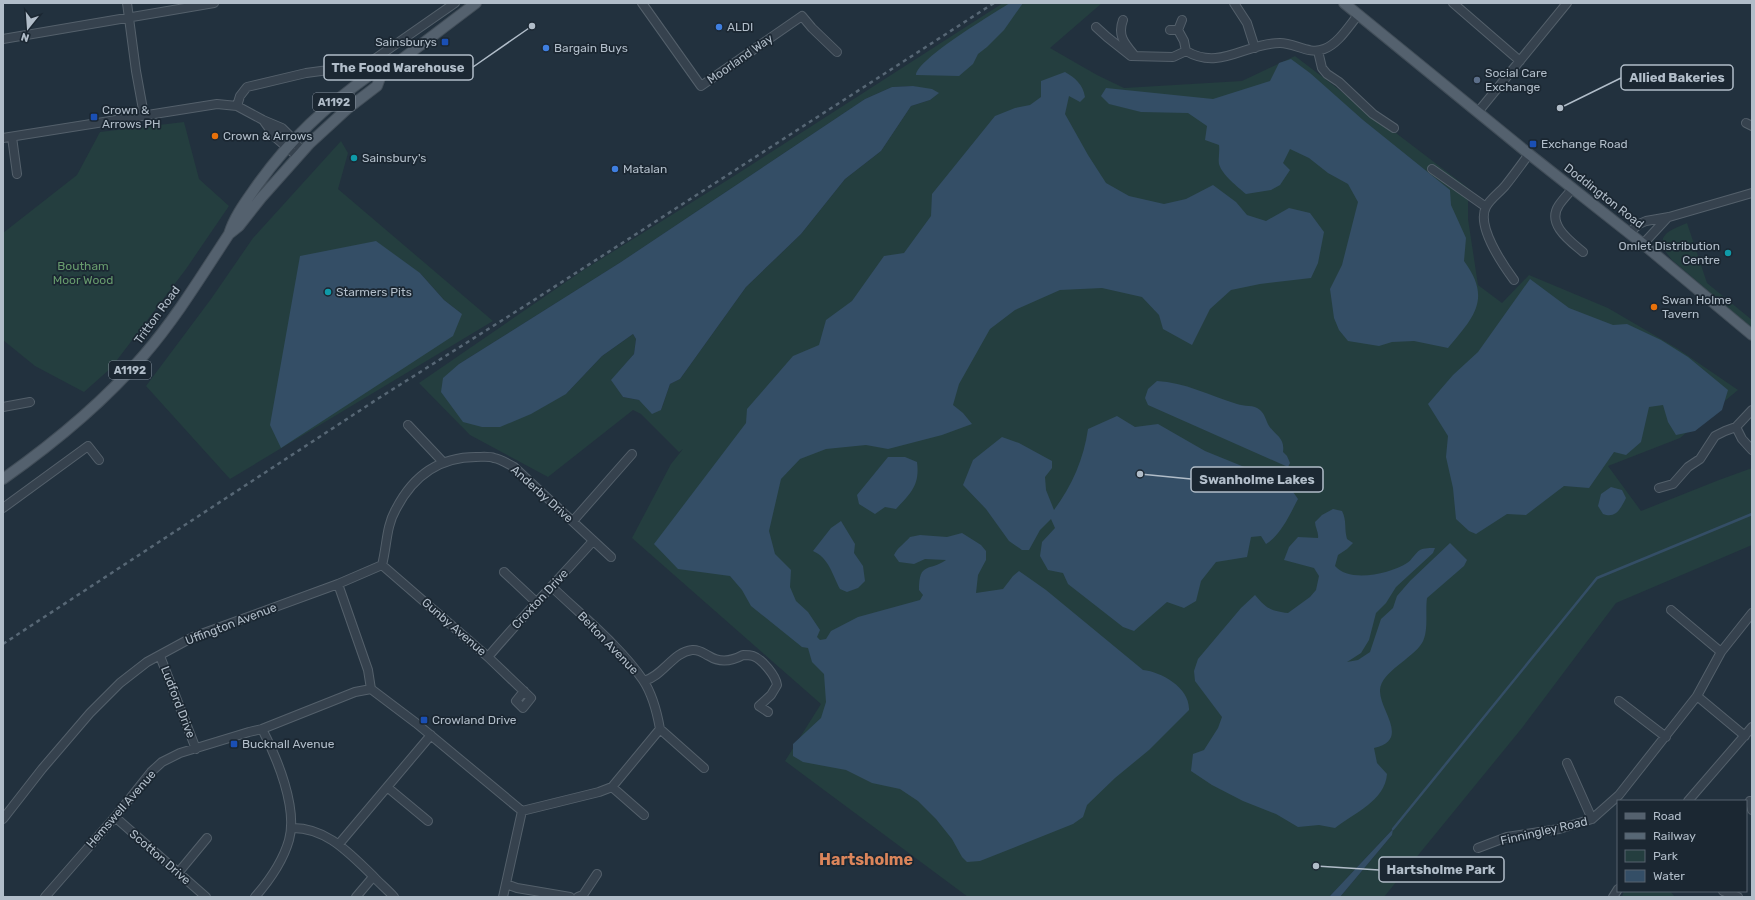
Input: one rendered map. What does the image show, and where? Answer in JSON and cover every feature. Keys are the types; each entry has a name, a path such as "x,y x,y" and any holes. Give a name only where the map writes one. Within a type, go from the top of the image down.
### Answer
{"main road":[{"name":"Tritton Road","path":"229,234 239,226 261,198 300,154 377,86 381,75 476,3"},
{"name":"Doddington Road","path":"1344,3 1529,154 1643,244 1752,335"},
{"name":"Tritton Road","path":"3,479 89,412 115,387 161,333 229,234 233,222 244,204 293,139 313,119 348,90 371,74 381,75"},
{"path":"313,119 327,117 342,104 358,104"}],"street":[{"path":"127,3 136,71 144,115"},
{"path":"3,39 214,3"},
{"path":"237,106 240,96 246,87 306,73 359,66 376,58 455,3"},
{"name":"Moorland Way","path":"642,3 701,86 802,16 837,52"},
{"path":"1234,3 1247,23 1255,48"},
{"path":"1453,3 1520,61"},
{"path":"1478,112 1567,3"},
{"path":"1096,26 1124,52 1131,56 1173,57 1186,51 1202,58 1214,59 1255,48 1285,43 1311,51 1318,51 1329,47 1358,15"},
{"path":"1123,20 1120,36 1122,42 1135,57"},
{"path":"1182,20 1174,30 1184,41 1186,51"},
{"path":"1318,51 1322,68 1327,74 1339,82 1373,114 1394,128"},
{"path":"3,138 217,104 237,106 282,128 293,139 300,154"},
{"path":"263,120 268,129 286,148 300,154"},
{"path":"12,137 17,174"},
{"path":"1514,280 1499,259 1489,239 1484,218 1486,207 1505,186 1529,154"},
{"path":"1432,170 1486,207"},
{"path":"1574,188 1558,206 1555,215 1557,226 1564,236 1583,252"},
{"path":"1629,233 1639,224 1646,221 1669,217 1752,193"},
{"path":"1643,244 1669,217"},
{"path":"3,407 30,402"},
{"path":"1659,488 1673,484 1688,467 1700,459 1715,436 1736,428 1752,410"},
{"path":"408,425 442,462"},
{"path":"1736,428 1742,439 1752,450"},
{"path":"3,508 90,444 99,460"},
{"path":"573,521 632,454"},
{"name":"Anderby Drive","path":"382,565 388,527 395,509 409,489 426,471 442,462 464,457 494,458 514,466 611,557"},
{"name":"Croxton Drive","path":"488,657 536,602 552,588 593,541"},
{"name":"Uffington Avenue","path":"3,819 71,735 120,683 148,662 193,637 338,584 382,565"},
{"name":"Gunby Avenue","path":"382,565 488,657 524,691"},
{"path":"504,572 536,602"},
{"path":"338,584 368,670 371,689 431,735 522,811"},
{"name":"Belton Avenue","path":"552,588 625,658 644,680 657,708 660,729"},
{"path":"1671,610 1721,652"},
{"name":"Finningley Road","path":"1478,848 1507,837 1559,829 1592,819 1619,795 1666,737 1697,696 1721,652 1752,614"},
{"path":"644,680 652,678 676,658 690,650 704,652 709,656 722,660 736,660 743,655 754,656 762,662 776,678 777,685 771,694 759,706 768,712"},
{"name":"Ludford Drive","path":"160,656 196,749"},
{"name":"Hemswell Avenue","path":"44,897 115,817 151,772 162,762 180,753 262,729 355,692 371,689"},
{"path":"1697,696 1745,736"},
{"path":"1619,701 1666,737"},
{"path":"1689,800 1752,727"},
{"path":"255,897 265,885 283,856 290,840 292,828 287,791 271,747 262,729"},
{"path":"522,811 599,792 612,787 660,729 704,768"},
{"path":"339,844 431,735"},
{"path":"1567,763 1592,819"},
{"path":"387,787 428,821"},
{"path":"612,787 644,815"},
{"path":"503,897 522,811"},
{"name":"Scotton Drive","path":"115,817 206,897"},
{"path":"292,828 301,827 317,832 339,844 394,897"},
{"path":"178,873 208,838"},
{"path":"578,897 583,895 597,874"},
{"path":"356,897 373,877"},
{"path":"506,884 518,888 570,897"},
{"path":"1726,892 1738,897"}],"green space":[{"path":"1003,3 1102,3 1050,48 1097,75 1124,88 1242,81 1295,56 1468,188 1468,219 1478,285 1502,303 1529,275 1608,308 1678,349 1738,390 1680,438 1608,466 1641,511 1752,468 1752,545 1616,603 1522,728 1384,897 1340,897 1392,835 1392,830 1329,897 968,897 785,761 821,704 632,538 671,464 683,449 679,452 641,414 633,410 548,477 470,435 419,383 582,271 734,176","holes":["913,86 938,93 930,100 911,106 881,151 845,179 801,234 746,287 680,379 670,384 661,410 639,400 623,397 612,380 634,354 636,339 633,334 602,356 566,394 459,364 621,262 865,99 892,87"]},
{"name":"Boutham Moor Wood","path":"184,122 199,179 229,206 186,269 111,368 84,392 35,366 3,340 3,233 77,175 100,132"},
{"path":"341,141 348,153 338,189 493,321 230,479 146,386 211,299 253,238","holes":["300,256 420,273 444,300 462,314"]},
{"path":"1687,223 1707,283 1752,320 1752,328 1672,260 1666,252 1663,246 1664,236 1673,229"},
{"path":"1624,892 1671,892 1675,897 1622,897"}],"water":[{"path":"1010,3 1023,3 1004,30 978,54 973,64 959,76 916,75 929,58 942,48 973,26"},
{"path":"1291,59 1310,73 1363,120 1450,190 1451,205 1466,238 1464,261 1477,286 1478,297 1472,317 1448,348 1414,341 1392,342 1379,346 1348,341 1339,330 1334,318 1330,289 1342,265 1358,202 1348,184 1328,173 1309,158 1290,149 1283,163 1290,170 1280,185 1271,190 1246,194 1223,172 1219,164 1219,145 1205,140 1207,126 1188,113 1141,112 1109,104 1101,96 1106,88 1213,99 1270,81 1279,63"},
{"path":"1065,72 1078,82 1084,92 1085,97 1080,102 1069,96 1065,114 1106,183 1129,196 1164,204 1186,199 1213,185 1236,202 1247,215 1266,221 1289,208 1310,213 1324,232 1318,263 1311,278 1260,284 1231,290 1210,309 1192,345 1163,329 1159,315 1142,297 1102,288 1060,290 1015,310 990,329 959,384 953,405 963,413 972,424 942,435 888,449 866,445 826,449 800,459 781,479 769,531 775,554 791,570 790,587 796,601 808,612 820,630 817,637 820,640 826,639 831,631 858,617 920,600 923,595 919,590 919,581 923,571 946,560 925,559 914,564 899,562 894,555 895,552 910,537 920,535 947,537 962,533 981,545 986,551 986,560 978,575 976,593 1003,589 1019,571 1046,590 1143,670 1158,674 1174,682 1185,695 1189,710 1149,750 1115,778 1087,805 1083,817 1073,824 980,861 967,862 962,857 952,839 936,819 918,801 900,789 872,783 846,770 803,762 793,756 793,744 821,718 826,702 824,674 812,662 808,648 802,647 751,606 742,590 730,576 678,569 654,544 746,423 747,409 793,356 819,345 826,320 852,301 884,256 904,253 931,216 932,194 995,116 1015,108 1030,105 1041,97 1041,81"},
{"path":"913,86 932,89 939,93 930,100 911,106 881,151 845,179 801,234 746,287 680,379 670,384 661,410 652,414 639,400 623,397 611,380 634,354 636,339 633,334 602,356 566,394 531,414 500,427 482,427 463,422 441,392 443,378 459,364 621,262 865,99 892,87"},
{"path":"376,241 420,273 444,300 462,314 453,336 281,448 270,425 300,256"},
{"path":"1530,279 1569,308 1613,325 1627,324 1661,340 1688,357 1728,390 1722,410 1695,431 1676,435 1668,422 1663,405 1649,407 1641,442 1626,455 1614,452 1589,488 1564,486 1526,515 1507,514 1476,534 1469,531 1456,519 1453,488 1446,457 1448,436 1428,404 1453,375 1478,352"},
{"path":"1157,381 1177,384 1240,405 1258,408 1263,413 1269,426 1283,443 1283,452 1287,456 1290,463 1288,467 1148,405 1145,398 1148,389"},
{"path":"1117,416 1135,427 1158,424 1205,451 1276,480 1291,489 1298,499 1281,530 1266,544 1261,536 1251,537 1247,557 1216,562 1201,581 1196,601 1184,608 1167,602 1134,631 1123,627 1068,584 1063,573 1048,570 1040,556 1042,542 1055,528 1051,519 1040,530 1029,550 1022,550 1009,541 986,509 963,485 973,460 1002,437 1019,443 1052,461 1052,468 1045,477 1046,490 1054,510 1072,481 1084,451 1088,429"},
{"path":"888,457 905,457 917,462 918,470 916,483 910,493 896,509 885,507 875,514 859,504 857,495"},
{"path":"1611,487 1622,490 1626,498 1618,512 1611,515 1603,514 1598,506 1601,494"},
{"path":"1333,509 1342,511 1347,539 1353,543 1338,555 1335,566 1341,571 1359,575 1380,573 1400,567 1407,563 1420,550 1425,548 1435,548 1433,553 1396,587 1386,603 1376,613 1369,640 1361,653 1347,662 1358,660 1370,652 1381,619 1393,608 1397,596 1410,581 1450,543 1467,560 1464,566 1427,598 1426,627 1422,643 1411,655 1391,671 1382,683 1380,690 1381,698 1392,731 1390,738 1385,744 1374,748 1377,763 1387,774 1381,792 1367,806 1335,828 1319,825 1298,827 1276,814 1243,801 1212,785 1191,771 1193,754 1204,750 1218,728 1222,717 1195,681 1194,671 1198,659 1241,608 1255,595 1269,608 1288,613 1310,597 1316,590 1319,576 1314,568 1284,560 1289,547 1298,537 1318,538 1315,522 1322,515"},
{"path":"841,521 855,544 854,553 863,566 865,581 858,588 847,592 840,589 826,562 813,551 831,528"},
{"path":"1393,829 1392,835 1340,897 1329,897"}],"waterway":[{"path":"1393,829 1597,578 1752,514"}],"railway":[{"path":"3,644 379,398 520,309 994,3"}],"place":[{"name":"The Food Warehouse","path":"532,26"},
{"name":"ALDI","path":"719,27"},
{"name":"Sainsburys","path":"445,42"},
{"name":"Bargain Buys","path":"546,48"},
{"name":"Social Care Exchange","path":"1477,80"},
{"name":"Allied Bakeries","path":"1560,108"},
{"name":"Crown & Arrows PH","path":"94,117"},
{"name":"Crown & Arrows","path":"215,136"},
{"name":"Exchange Road","path":"1533,144"},
{"name":"Sainsbury's","path":"354,158"},
{"name":"Matalan","path":"615,169"},
{"name":"Omlet Distribution Centre","path":"1728,253"},
{"name":"Starmers Pits","path":"328,292"},
{"name":"Swan Holme Tavern","path":"1654,307"},
{"name":"Swanholme Lakes","path":"1140,474"},
{"name":"Crowland Drive","path":"424,720"},
{"name":"Bucknall Avenue","path":"234,744"},
{"name":"Hartsholme Park","path":"1316,866"}],"district":[{"name":"Hartsholme","path":"866,859"}]}
